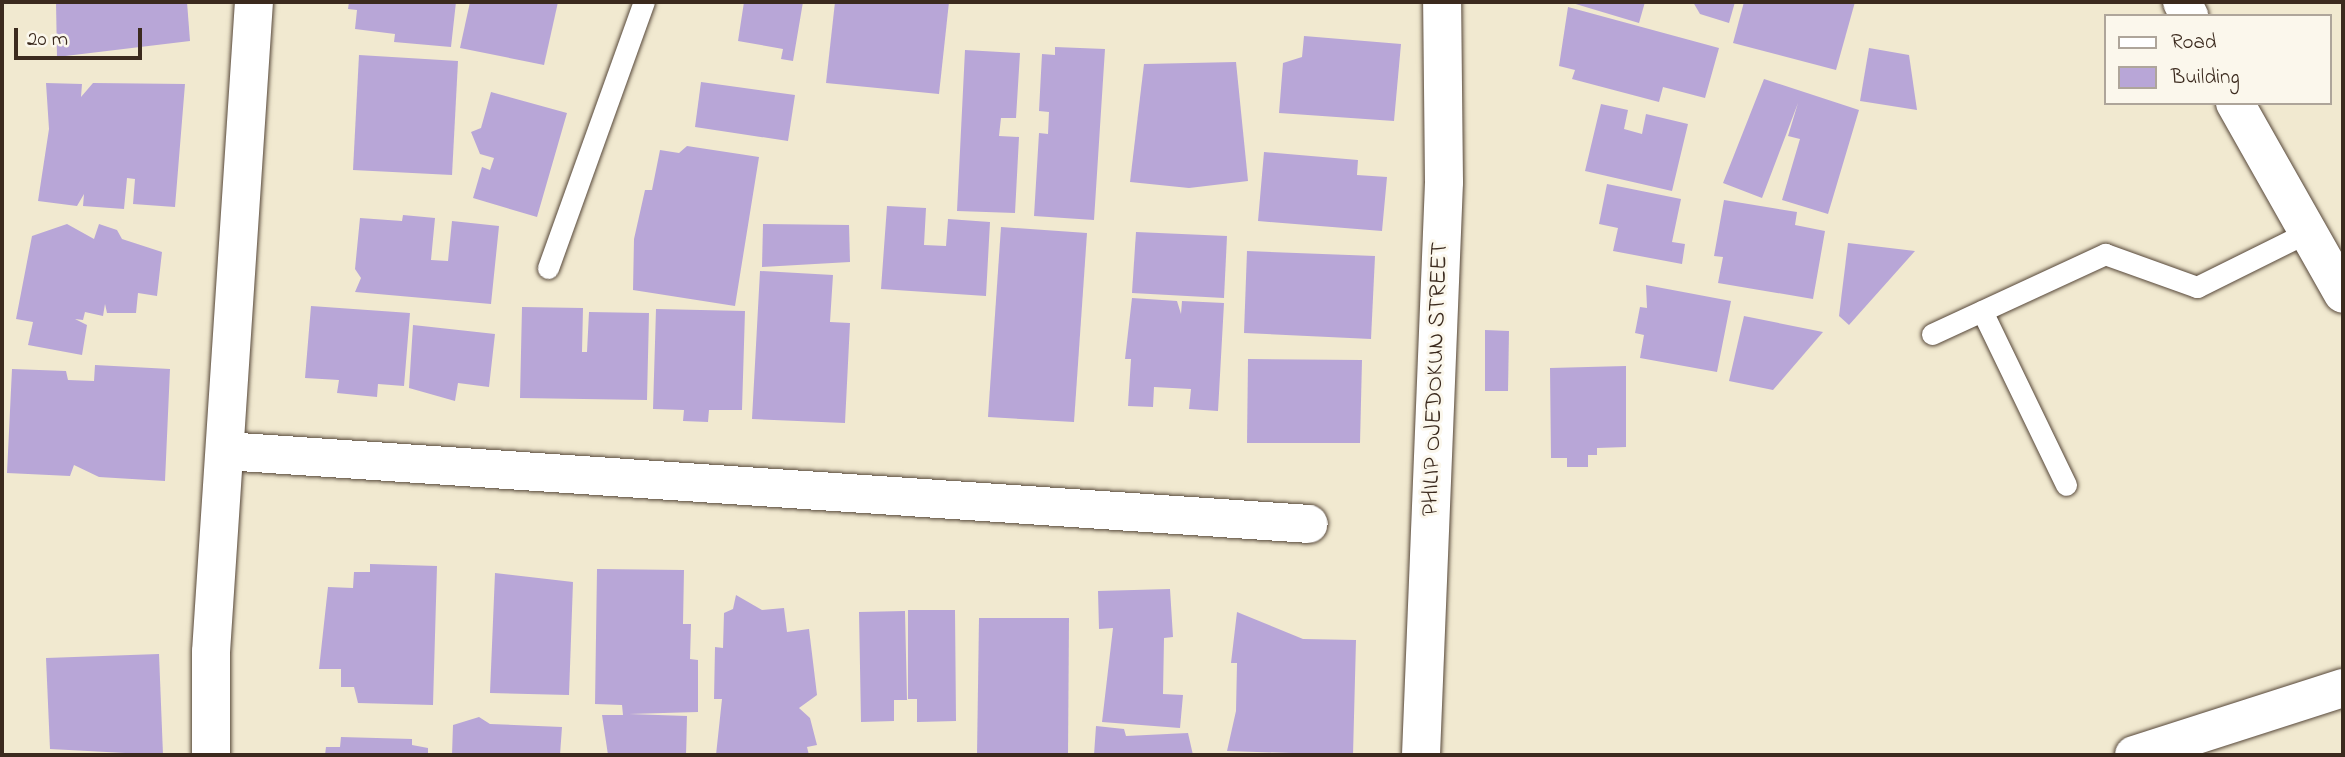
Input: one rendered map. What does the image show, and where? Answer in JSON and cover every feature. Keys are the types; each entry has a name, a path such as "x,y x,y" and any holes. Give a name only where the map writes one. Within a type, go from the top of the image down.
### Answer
{"street":[{"path":"211,755 225,451 254,2"},
{"name":"PHILIP OJEDOKUN STREET","path":"1421,755 1444,182 1442,2"},
{"path":"2236,105 2343,294"},
{"path":"225,451 1308,524"},
{"path":"2134,755 2343,688"}],"lane":[{"path":"548,268 644,2"},
{"path":"1932,334 2105,254 2197,287 2308,232"},
{"path":"1982,311 2066,485"}],"building":[{"path":"56,2 187,2 190,41 57,57"},
{"path":"349,2 456,2 451,47 394,42 395,34 355,29 357,10 348,9"},
{"path":"470,2 558,2 544,65 460,48"},
{"path":"744,2 803,2 793,61 781,59 783,49 738,41"},
{"path":"835,2 949,2 939,94 826,83"},
{"path":"1569,2 1645,2 1639,23"},
{"path":"1693,2 1735,2 1729,23 1700,14"},
{"path":"1744,2 1855,2 1836,70 1733,43"},
{"path":"1568,7 1719,48 1705,98 1663,87 1659,102 1572,79 1575,70 1559,66"},
{"path":"1304,36 1401,44 1394,121 1279,113 1283,63 1302,57"},
{"path":"1055,47 1105,49 1094,220 1034,216 1039,133 1048,134 1049,112 1039,111 1042,54 1055,55"},
{"path":"1869,48 1909,55 1917,110 1860,101"},
{"path":"965,50 1020,53 1016,118 1001,118 999,136 1019,137 1015,213 957,211"},
{"path":"359,55 458,61 452,175 353,170"},
{"path":"1236,62 1248,181 1189,188 1130,182 1144,64"},
{"path":"1764,79 1859,110 1828,214 1782,200 1800,139 1788,136 1798,103 1762,198 1723,183"},
{"path":"701,82 795,95 788,141 695,127"},
{"path":"46,83 82,84 81,97 93,83 185,84 175,207 133,204 135,179 127,178 124,209 83,206 84,194 77,206 38,201 49,129"},
{"path":"491,92 567,113 537,217 473,198 482,167 490,170 494,158 480,154 471,132 481,128"},
{"path":"1601,104 1628,110 1624,129 1642,134 1646,114 1688,124 1672,191 1585,171"},
{"path":"687,146 759,157 735,306 633,290 634,239 645,190 652,190 660,150 679,153"},
{"path":"1264,152 1358,160 1357,175 1387,177 1382,231 1258,221"},
{"path":"1607,184 1681,199 1672,242 1685,244 1682,264 1613,251 1618,228 1599,224"},
{"path":"1724,200 1797,212 1795,225 1825,231 1813,299 1718,283 1723,257 1714,256"},
{"path":"887,206 926,208 924,245 946,246 948,219 990,222 986,296 881,289"},
{"path":"403,215 435,218 431,260 448,261 452,221 499,226 491,304 355,292 361,278 355,269 360,218 402,221"},
{"path":"67,224 94,239 99,224 117,230 122,239 162,252 157,296 138,293 136,313 107,313 105,304 103,316 85,312 83,320 75,319 87,325 82,355 28,345 33,322 16,319 32,236"},
{"path":"763,224 849,225 850,262 762,267"},
{"path":"1001,227 1087,233 1074,422 988,417"},
{"path":"1136,232 1227,236 1224,298 1132,293"},
{"path":"1848,243 1915,251 1849,325 1839,316"},
{"path":"1247,251 1375,256 1371,339 1244,333"},
{"path":"760,271 833,275 830,322 850,323 845,423 752,419"},
{"path":"1646,285 1731,301 1717,372 1640,358 1644,335 1635,333 1640,307 1647,308"},
{"path":"1132,298 1177,301 1181,314 1182,301 1224,303 1218,411 1189,409 1191,389 1154,387 1153,407 1128,406 1131,359 1125,359"},
{"path":"311,306 410,313 404,386 378,384 377,397 337,393 339,380 305,378"},
{"path":"522,307 583,308 582,352 587,352 589,312 649,313 647,400 520,398"},
{"path":"656,309 745,311 742,410 709,410 708,422 683,421 684,410 653,409"},
{"path":"1744,316 1823,332 1773,390 1729,381"},
{"path":"413,325 495,334 489,387 458,383 455,401 409,388"},
{"path":"1485,330 1509,331 1508,391 1485,391"},
{"path":"1248,359 1362,360 1360,443 1247,443"},
{"path":"95,365 170,369 165,481 99,477 74,465 70,476 7,473 12,369 66,371 68,380 94,381"},
{"path":"1626,366 1626,447 1597,448 1597,455 1588,455 1588,467 1567,467 1567,458 1551,458 1550,368"},
{"path":"370,564 437,566 433,705 358,703 354,687 341,687 341,669 319,669 328,587 353,588 354,572 370,572"},
{"path":"597,569 684,570 683,624 691,624 690,659 698,660 698,712 629,714 687,716 686,755 608,755 602,715 623,715 622,705 595,704"},
{"path":"495,573 573,582 569,695 490,693"},
{"path":"1170,589 1173,637 1164,638 1163,694 1183,695 1180,728 1102,722 1113,628 1099,629 1098,591"},
{"path":"736,595 762,610 784,608 787,632 809,629 817,695 799,708 810,718 817,745 807,747 809,755 716,755 722,699 714,699 715,647 723,648 724,613 733,609"},
{"path":"908,610 955,610 956,721 917,722 917,699 908,699"},
{"path":"905,611 907,700 894,700 894,721 861,722 859,612"},
{"path":"1237,612 1303,639 1356,640 1353,755 1227,751 1236,711 1237,663 1231,663"},
{"path":"979,618 1069,618 1068,755 977,755"},
{"path":"159,654 163,755 50,749 46,658"},
{"path":"479,717 490,724 562,727 560,755 452,755 453,725"},
{"path":"1096,726 1124,729 1126,736 1188,733 1193,755 1094,755"},
{"path":"341,737 412,739 412,745 428,748 428,755 325,755 326,747 340,747"}]}
